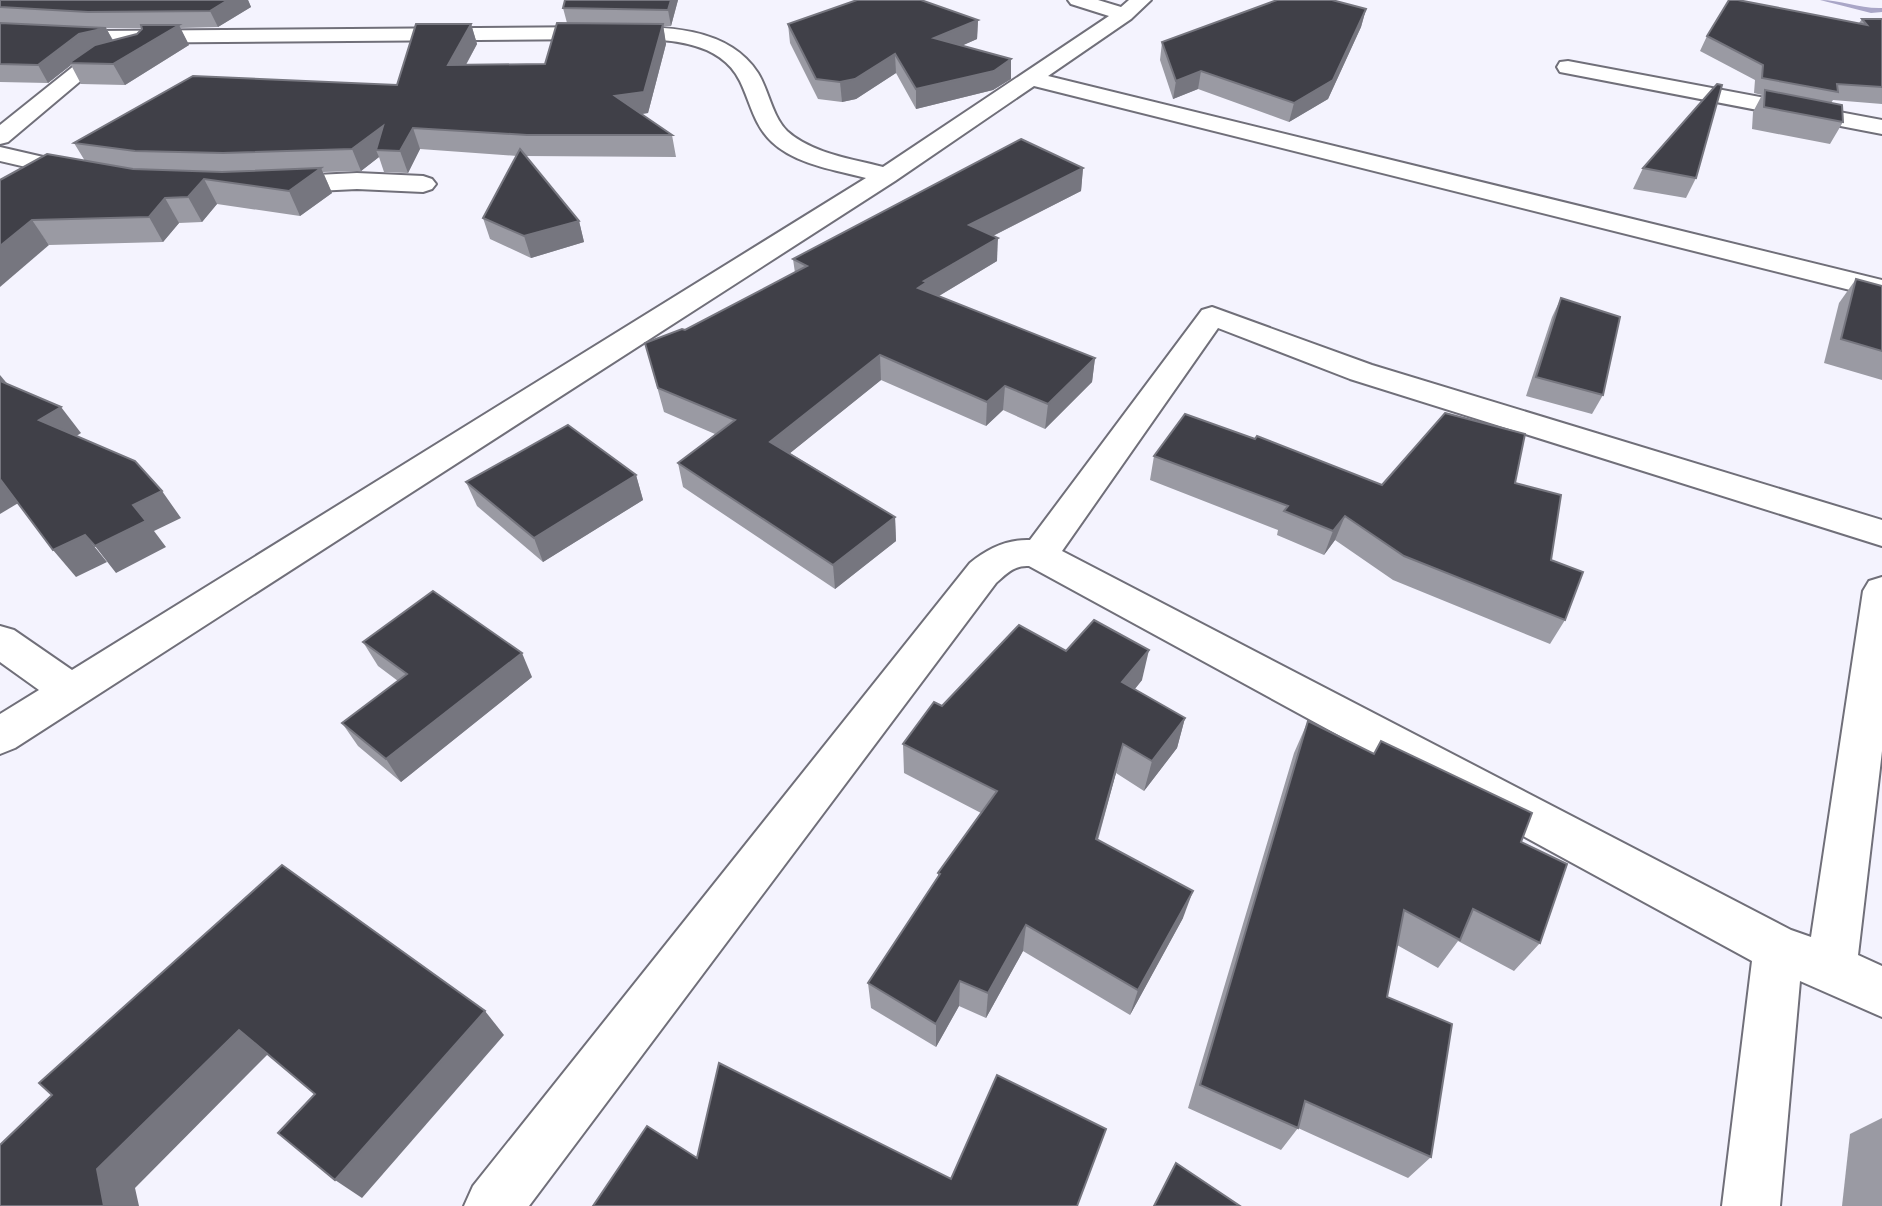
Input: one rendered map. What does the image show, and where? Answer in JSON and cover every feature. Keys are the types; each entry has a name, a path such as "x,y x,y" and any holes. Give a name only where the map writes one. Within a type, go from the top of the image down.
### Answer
{"street":[{"path":"1078,0 1132,8"},
{"path":"0,736 886,176 1132,8"},
{"path":"0,31 98,47 187,37 599,33 652,34 695,39 729,55 745,69 770,126 794,147 886,176"},
{"path":"0,137 76,73 98,47"},
{"path":"1568,67 1882,127"},
{"path":"1029,78 1882,289"},
{"path":"0,155 107,177"},
{"path":"247,186 357,181 423,184"},
{"path":"1039,555 1212,316 1361,372 1882,533"},
{"path":"493,1206 983,573 1012,552 1026,551 1039,555 1778,948 1831,968 1882,992"},
{"path":"1831,968 1882,591"},
{"path":"0,641 71,691"},
{"path":"1751,1206 1778,948"}],"building":[{"path":"0,0 228,0 210,11 88,12 0,7"},
{"path":"565,0 671,0 668,10 563,8"},
{"path":"857,0 921,0 978,20 934,38 1011,59 994,71 916,89 895,54 855,79 840,82 816,79 788,24"},
{"path":"1277,0 1332,0 1366,9 1333,80 1294,103 1201,71 1176,81 1162,42"},
{"path":"1729,0 1867,25 1862,19 1882,19 1882,87 1837,84 1838,92 1762,78 1763,65 1707,36"},
{"path":"0,23 106,28 79,34 38,65 0,64"},
{"path":"557,23 663,24 644,92 615,96 672,135 527,135 413,128 400,151 376,150 383,126 352,149 223,153 135,151 74,143 193,76 397,85 416,24 471,24 448,65 545,64"},
{"path":"141,25 179,25 113,64 69,63 95,45 137,34 142,29"},
{"path":"1717,84 1722,85 1696,178 1643,168"},
{"path":"1765,90 1842,105 1843,122 1764,107"},
{"path":"1021,139 1083,168 969,225 998,238 924,281 927,282 918,288 1095,358 1048,404 1005,386 987,402 880,355 770,442 895,517 833,565 678,463 735,420 658,388 645,343 685,330 807,266 793,259"},
{"path":"520,149 579,221 524,236 483,218"},
{"path":"47,154 133,169 222,172 321,168 289,191 204,179 188,197 165,198 149,217 32,220 0,246 0,180"},
{"path":"1856,279 1882,286 1882,351 1841,339"},
{"path":"1561,298 1620,317 1603,395 1536,377"},
{"path":"0,381 61,407 39,420 135,461 162,491 133,505 146,521 95,546 85,535 53,550 0,479"},
{"path":"1445,413 1525,434 1515,483 1561,495 1551,560 1583,572 1565,620 1404,556 1345,516 1333,531 1284,511 1288,506 1154,456 1185,414 1255,439 1257,436 1382,485"},
{"path":"568,425 636,475 534,538 466,482"},
{"path":"433,591 522,653 386,759 342,723 407,674 363,642"},
{"path":"1094,620 1149,650 1122,682 1185,718 1152,761 1123,744 1096,839 1193,891 1138,990 1026,925 988,993 960,981 936,1024 868,983 940,874 938,873 997,791 903,744 934,702 942,706 1019,625 1066,651"},
{"path":"1308,721 1374,754 1381,741 1532,813 1521,842 1567,864 1540,943 1473,909 1460,940 1404,910 1387,997 1452,1024 1431,1157 1305,1101 1298,1128 1200,1085"},
{"path":"282,865 485,1011 335,1180 278,1133 315,1094 239,1030 97,1169 104,1206 0,1206 0,1145 52,1095 39,1083"},
{"path":"719,1063 951,1179 997,1075 1106,1129 1077,1206 593,1206 647,1126 697,1158"},
{"path":"1176,1163 1240,1206 1154,1206"}],"waterway":[{"path":"1824,0 1871,11 1882,10"}]}
